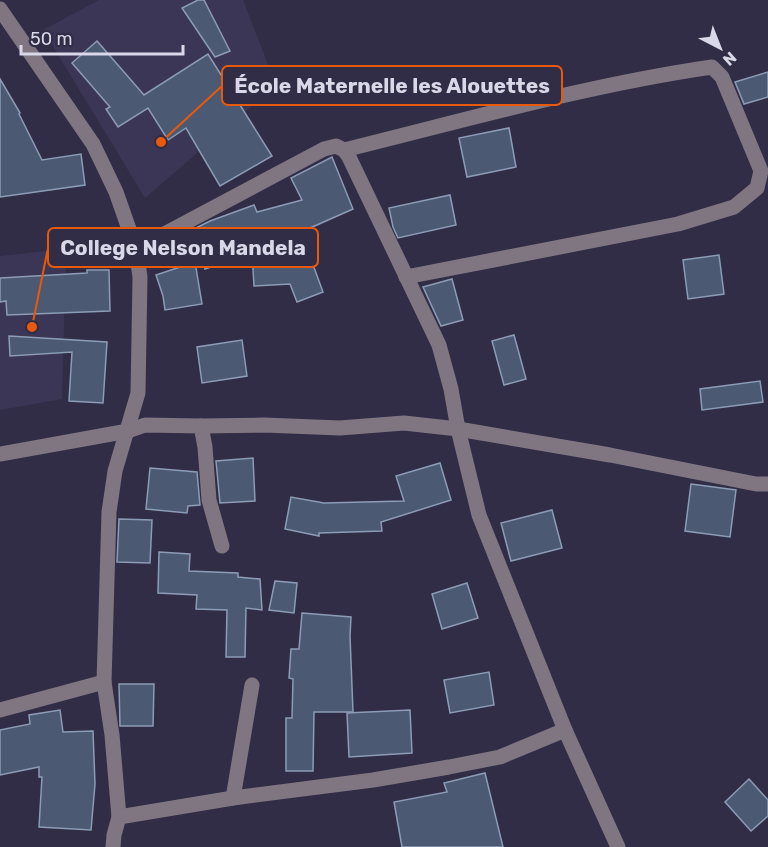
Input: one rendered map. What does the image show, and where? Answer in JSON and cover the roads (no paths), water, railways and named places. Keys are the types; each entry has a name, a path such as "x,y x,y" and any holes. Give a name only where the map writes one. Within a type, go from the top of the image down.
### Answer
{"street":[{"path":"0,9 93,144 116,192 136,249 140,277 138,393 115,471 109,512 104,682 112,735 119,817 113,847"},
{"path":"344,150 659,75 712,67 722,77 761,171 757,188 734,207 678,224 406,277"},
{"path":"136,249 324,149 336,146 344,150 439,345 479,515 565,730 618,847"},
{"path":"0,454 146,426 264,425 339,428 404,423 458,429 610,455 756,484 768,484"},
{"path":"201,426 209,500 222,546"},
{"path":"0,710 104,682"},
{"path":"233,798 252,685"},
{"path":"119,817 233,798 373,780 470,763 500,756 565,730"}],"place":[{"name":"École Maternelle les Alouettes","path":"161,142"},
{"name":"College Nelson Mandela","path":"32,327"}]}
